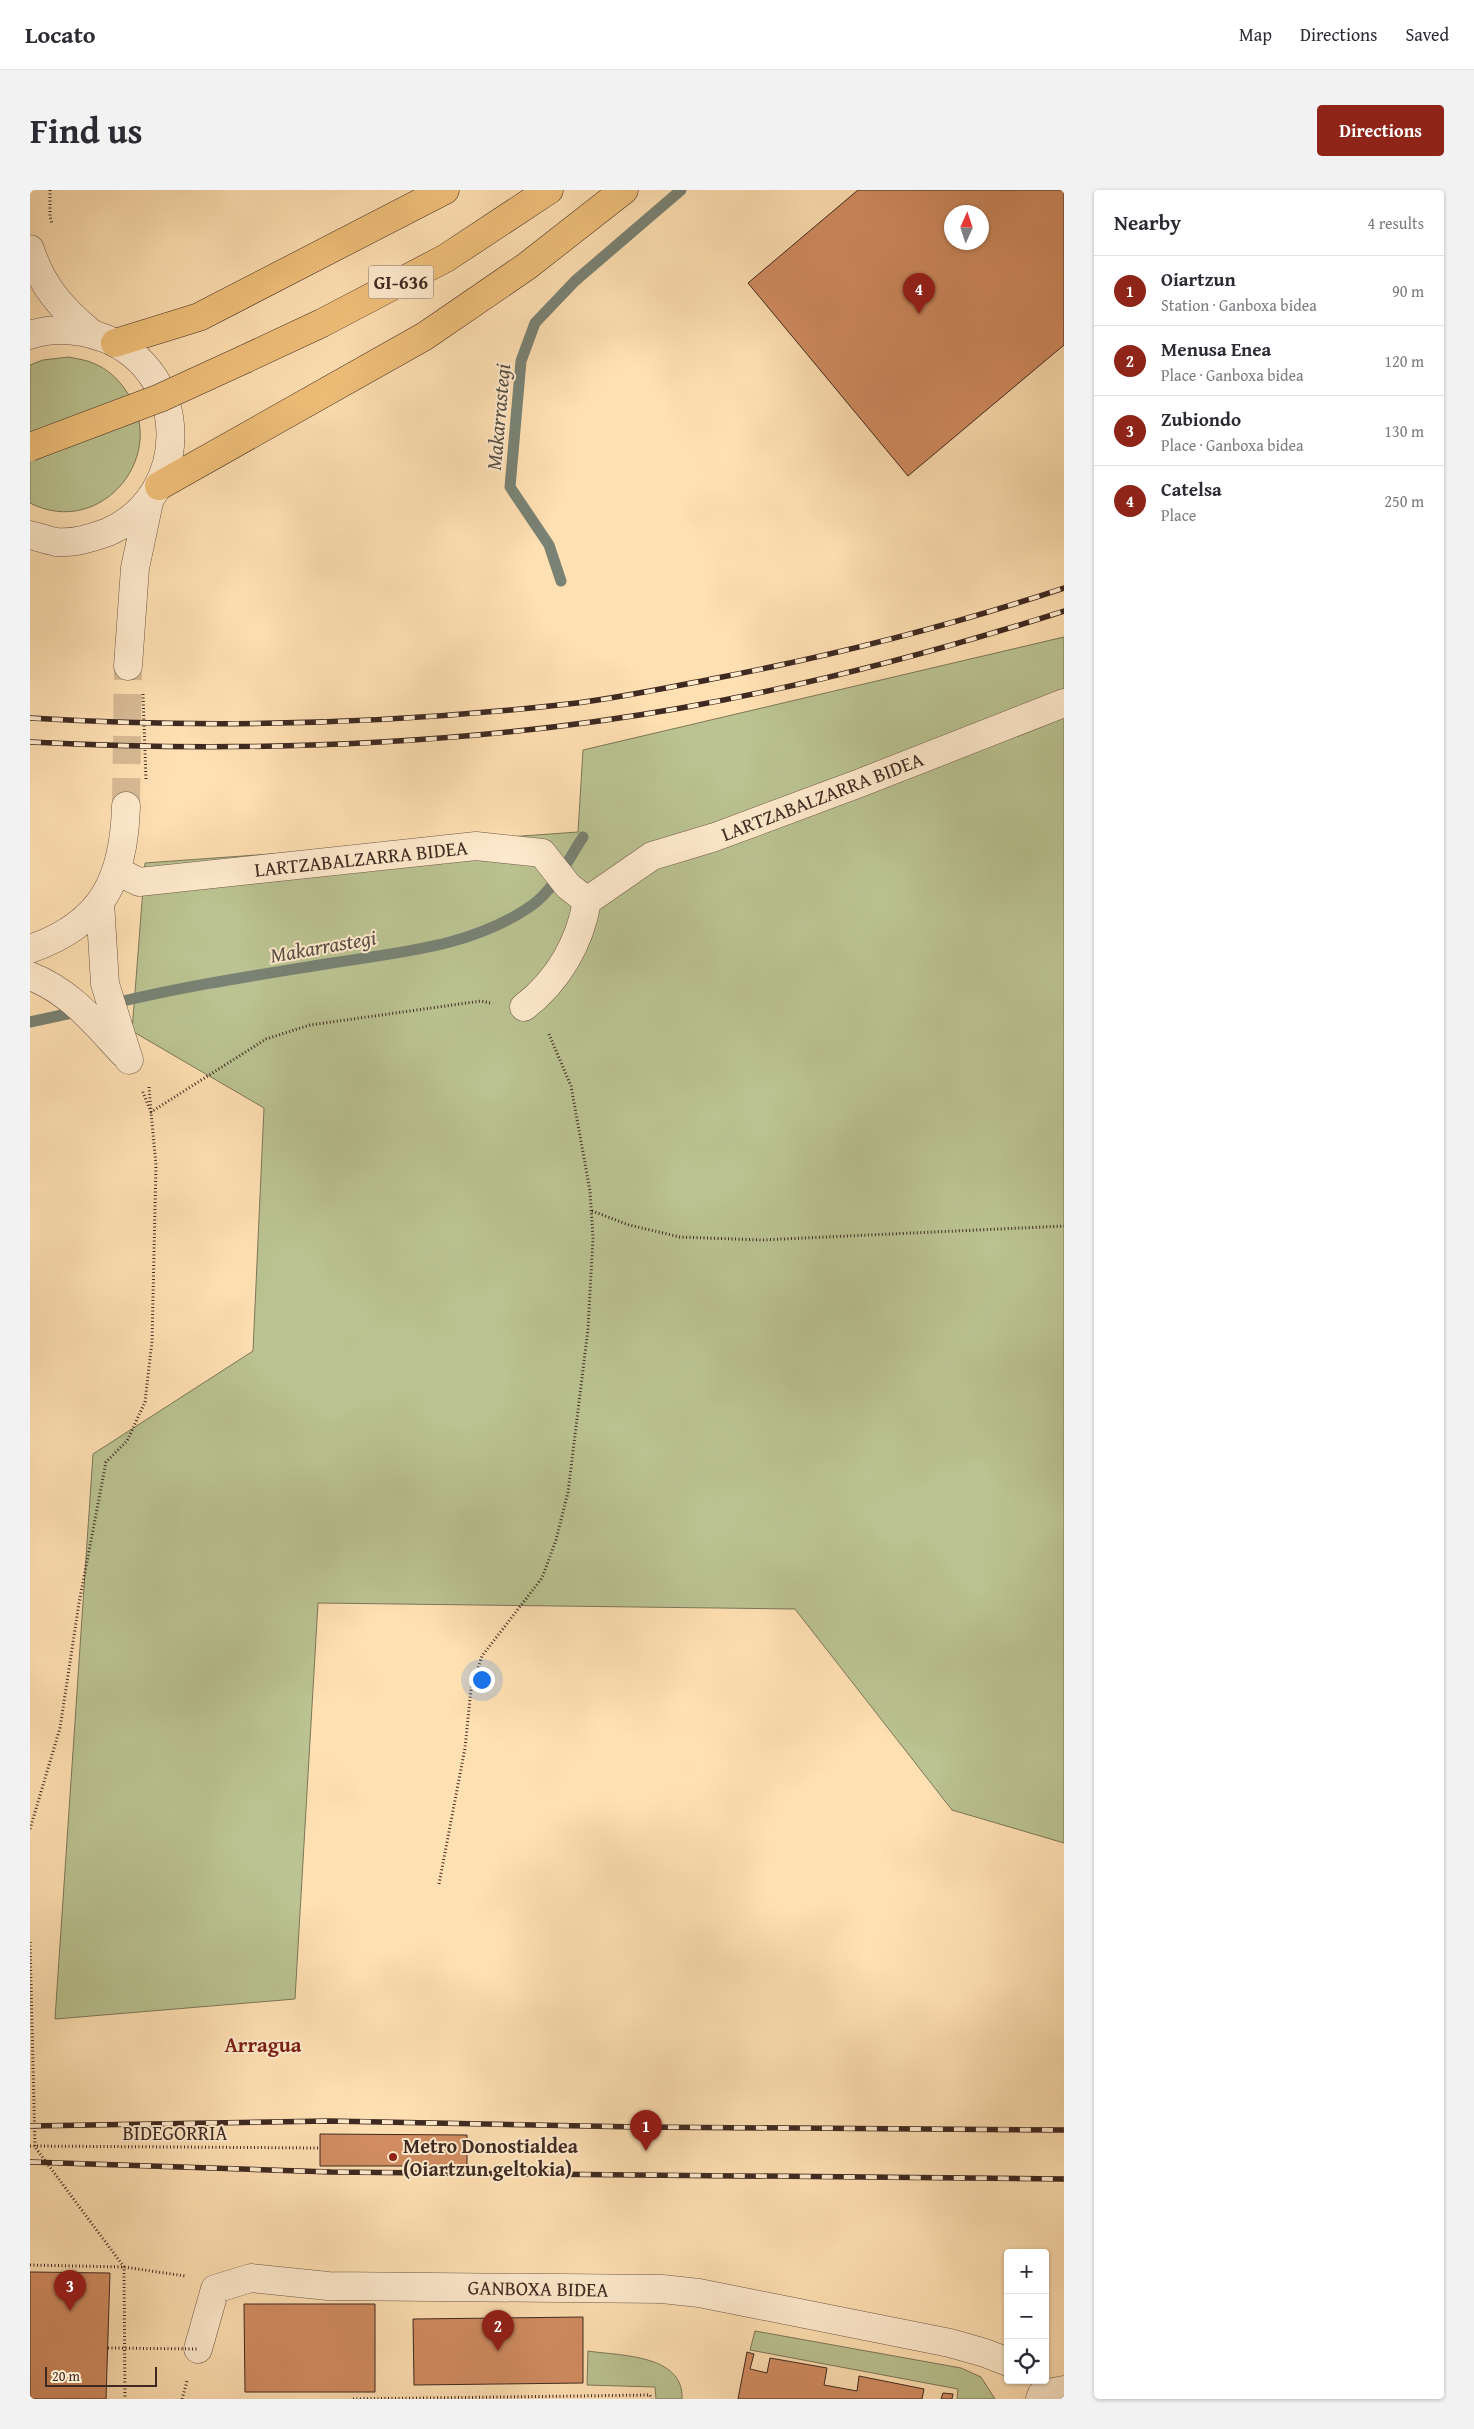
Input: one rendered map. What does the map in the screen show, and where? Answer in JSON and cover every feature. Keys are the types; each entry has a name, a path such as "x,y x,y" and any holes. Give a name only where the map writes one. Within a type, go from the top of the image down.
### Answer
{"main road":[{"path":"103,338 199,317 445,190"},
{"name":"GI-636","path":"30,447 160,398 322,323 446,258 550,190"},
{"path":"154,494 426,336 527,266 624,190"}],"street":[{"path":"30,249 49,292 68,314 138,359 155,380 167,405 171,432 168,460 154,494 135,568 128,666"},
{"path":"30,336 61,330 103,338"},
{"path":"30,536 57,542 91,539 123,525 154,494"},
{"name":"LARTZABALZARRA BIDEA","path":"117,871 139,882 476,846 542,852 577,893 652,856 724,834 1064,703"},
{"path":"30,949 49,942 75,927 100,902 117,871 123,854 126,806"},
{"path":"524,1007 544,992 561,968 583,926 577,893"},
{"path":"100,902 105,984 129,1060"},
{"path":"30,976 46,982 71,998 129,1060"},
{"name":"GANBOXA BIDEA","path":"215,2288 251,2278 328,2286 662,2289 699,2292 950,2343 1004,2360"},
{"path":"198,2349 215,2288"}],"path":[{"path":"50,190 52,225"},
{"path":"143,690 146,786"},
{"path":"151,1112 266,1039 310,1025 481,1001 524,1007 545,1024 571,1086 590,1191 593,1238 588,1329 568,1492 556,1540 542,1578 482,1656 471,1689 465,1748 439,1884"},
{"path":"30,1829 60,1728 79,1603 106,1462 127,1442 145,1402 152,1341 156,1165 151,1112 129,1060"},
{"path":"591,1211 629,1225 680,1237 761,1240 1064,1226"},
{"path":"30,1942 32,2108 35,2146 124,2267 125,2399"},
{"name":"BIDEGORRIA","path":"30,2146 320,2148"},
{"path":"30,2265 124,2267 189,2276 215,2288"},
{"path":"108,2348 198,2349"},
{"path":"353,2399 650,2395 651,2399"}],"green space":[{"path":"69,357 99,366 108,371 118,381 124,388 137,413 140,438 135,462 122,483 104,500 82,510 57,511 30,503 30,365 43,360"},
{"path":"1064,637 1064,1843 952,1810 795,1609 318,1603 295,1999 55,2019 93,1454 253,1351 264,1108 132,1031 145,863 578,832 583,750"},
{"path":"755,2331 961,2368 981,2377 995,2399 957,2399 958,2389 750,2350"},
{"path":"588,2351 648,2360 662,2365 673,2373 680,2384 682,2399 656,2399 655,2387 587,2385"}],"building":[{"path":"858,190 1064,190 1064,345 908,476 748,283"},
{"name":"Metro Donostialdea (Oiartzun geltokia)","path":"320,2134 467,2135 467,2166 320,2166"},
{"path":"30,2272 110,2273 106,2399 30,2399"},
{"path":"244,2304 375,2304 375,2392 245,2392"},
{"path":"583,2317 583,2383 414,2385 413,2319"},
{"path":"747,2352 754,2354 750,2369 767,2373 770,2358 827,2368 824,2385 857,2391 859,2376 924,2389 922,2399 738,2399"},
{"path":"943,2393 953,2394 952,2399 941,2399"}],"waterway":[{"name":"Makarrastegi","path":"561,581 549,545 510,487 521,361 535,323 575,281 681,190"},
{"name":"Makarrastegi","path":"111,1004 221,981 435,946 485,931 531,906 547,892 583,837"},
{"name":"Makarrastegi","path":"30,1022 81,1011"}],"tunnel":[{"path":"126,806 128,666"}],"railway":[{"path":"30,718 235,724 441,716 577,703 682,685 849,649 978,615 1064,588"},
{"path":"30,742 193,747 357,743 520,731 600,721 730,699 826,678 970,640 1064,611"},
{"path":"30,2126 329,2121 638,2127 1064,2130"},
{"path":"30,2162 331,2172 1064,2179"}],"place":[{"name":"Catelsa","path":"919,314"},
{"name":"Oiartzun","path":"646,2151"},
{"name":"Metro Donostialdea (Oiartzun geltokia)","path":"393,2157"},
{"name":"Zubiondo","path":"70,2311"},
{"name":"Menusa Enea","path":"498,2351"}],"district":[{"name":"Arragua","path":"263,2044"}]}
